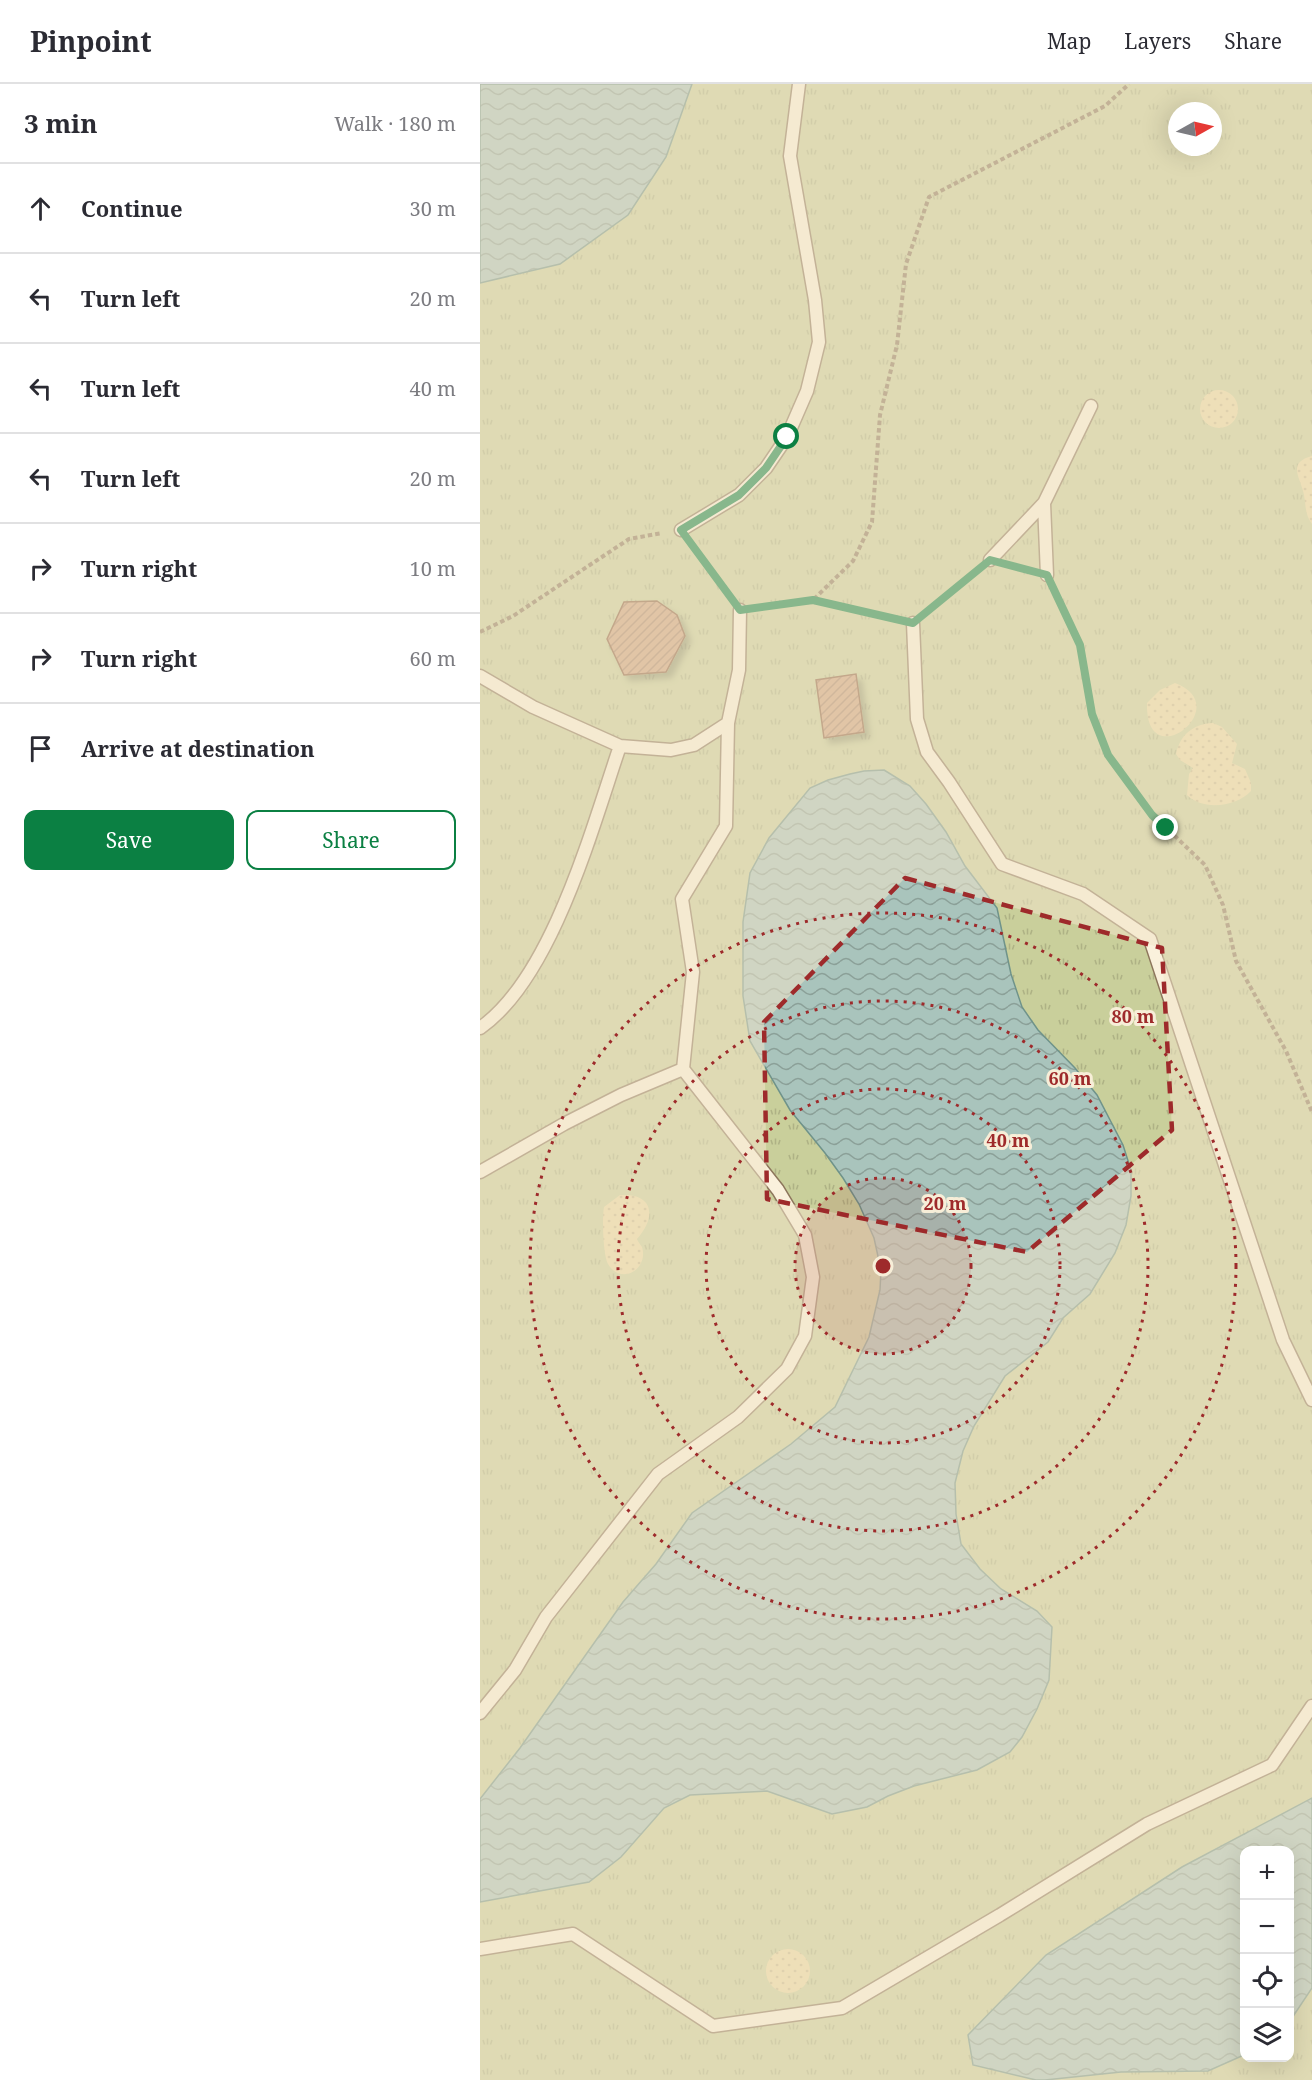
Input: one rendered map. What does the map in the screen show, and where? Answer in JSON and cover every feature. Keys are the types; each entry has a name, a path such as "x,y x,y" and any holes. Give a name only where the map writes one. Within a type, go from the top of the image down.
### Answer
{"lane":[{"path":"681,530 739,495 766,468 787,437 807,391 819,342 815,300 790,156 799,84"},
{"path":"990,560 1044,504 1090,406"},
{"path":"1044,504 1047,575"},
{"path":"480,1713 515,1670 546,1617 658,1474 738,1417 787,1369 805,1336 813,1277 805,1235 778,1190 683,1069 693,972 682,899 726,826 728,723 740,670 740,610"},
{"path":"913,623 917,718 927,752 950,782 1002,864 1083,894 1150,939 1282,1340 1312,1400"},
{"path":"480,676 533,707 620,746 671,750 694,745 728,723"},
{"path":"480,1028 492,1020 525,979 552,932 577,871 620,746"},
{"path":"480,1172 564,1124 621,1095 683,1069"},
{"path":"480,1949 573,1934 714,2026 842,2008 1000,1915 1147,1824 1272,1765 1312,1706"}],"path":[{"path":"813,600 853,561 872,522 880,415 897,345 906,264 929,197 1105,106 1129,84"},
{"path":"480,632 513,616 629,539 681,530 740,610 813,600 913,623 990,560"},
{"path":"1047,575 1080,645 1092,714 1108,755 1152,815 1205,865 1223,904 1236,961 1286,1050 1312,1112"}],"highlighted area":[{"path":"905,878 1162,948 1172,1130 1027,1252 767,1199 764,1022"}],"green space":[{"path":"480,84 1312,84 1312,2080 480,2080"}],"sand":[{"path":"1219,390 1232,396 1238,409 1232,422 1219,428 1206,422 1200,409 1206,396"},
{"path":"1312,456 1312,524 1307,514 1297,467 1304,459"},
{"path":"1175,683 1192,694 1196,706 1193,719 1183,730 1171,736 1159,735 1150,725 1147,703 1160,690"},
{"path":"1213,723 1222,727 1237,744 1232,763 1245,769 1251,783 1251,791 1237,801 1228,804 1210,805 1187,795 1189,774 1193,768 1180,760 1176,754 1181,741 1188,732 1199,726"},
{"path":"620,1195 640,1198 649,1208 647,1223 637,1239 642,1247 641,1262 638,1268 626,1274 620,1274 608,1264 604,1245 604,1207"},
{"path":"788,1949 797,1950 804,1955 809,1962 809,1980 804,1987 797,1992 788,1993 779,1992 772,1987 767,1980 766,1971 767,1962 772,1955 779,1950"}],"water":[{"path":"480,84 692,84 666,157 628,215 560,264 480,283"},
{"path":"884,770 910,786 926,804 946,832 965,866 997,908 1011,974 1022,1007 1038,1030 1075,1068 1097,1095 1123,1145 1131,1170 1131,1196 1126,1225 1115,1253 1090,1294 1063,1318 1048,1342 1005,1376 974,1426 963,1451 955,1483 956,1514 961,1544 980,1569 1001,1589 1037,1611 1052,1627 1049,1680 1022,1737 1010,1752 977,1770 914,1786 867,1807 832,1814 767,1791 690,1795 664,1808 621,1857 589,1882 480,1902 480,1799 520,1748 623,1602 656,1564 692,1513 791,1444 835,1407 869,1337 880,1290 881,1270 874,1238 859,1204 843,1178 790,1110 750,1041 743,996 743,922 750,873 769,838 810,788 850,774"},
{"path":"1312,1798 1312,1988 1294,2015 1294,1846 1240,1846 1240,2057 1208,2071 1121,2072 1045,2080 1036,2080 973,2065 968,2035 1046,1955 1182,1867"}],"building":[{"path":"657,601 677,615 685,636 666,672 624,675 607,639 624,602"},
{"path":"856,674 864,732 824,738 816,680"}],"route":[{"path":"787,437 766,468 739,495 681,530 740,610 813,600 913,623 990,560 1047,575 1080,645 1092,714 1108,755 1152,815 1166,828"}]}
